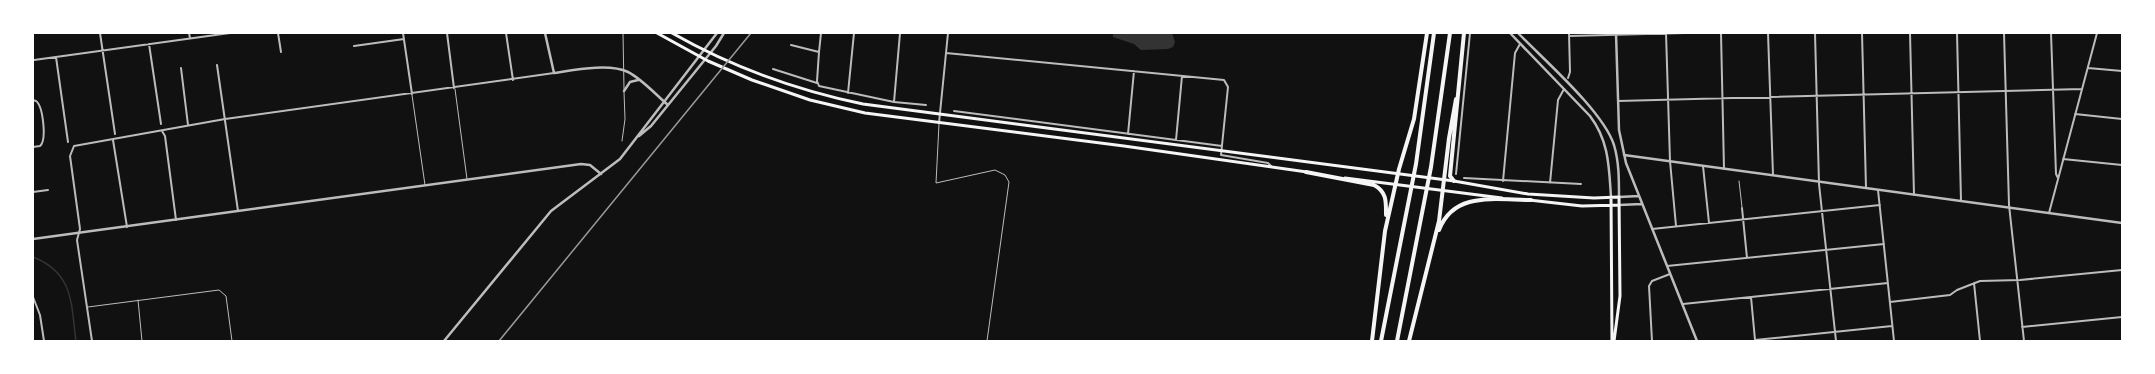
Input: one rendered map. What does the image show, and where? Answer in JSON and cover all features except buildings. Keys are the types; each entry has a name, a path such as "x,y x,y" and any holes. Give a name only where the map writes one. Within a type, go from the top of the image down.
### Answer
{"highway":[{"path":"1385,231 1398,174 1414,119 1426,33"},
{"path":"1381,341 1416,164 1434,33"},
{"path":"1397,341 1431,167 1450,33"},
{"path":"1409,341 1434,241 1456,99 1464,33"},
{"path":"1454,181 1450,176 1456,99"},
{"path":"1306,172 1374,185 1380,188 1386,200 1385,231 1372,341"},
{"path":"1434,241 1444,218 1458,205 1489,200 1531,200"}],"main road":[{"path":"657,33 697,56 732,72 782,91 839,107 875,114 1442,191 1582,206 1619,205"},
{"path":"672,33 737,66 780,83 835,98 879,107 1454,181 1528,194 1611,198 1619,197 1620,296 1613,341"},
{"path":"1611,198 1613,341"}],"street":[{"path":"100,33 115,134"},
{"path":"189,33 190,38"},
{"path":"34,60 230,33"},
{"path":"278,33 281,52"},
{"path":"404,33 412,94"},
{"path":"447,33 454,88"},
{"path":"506,33 513,80"},
{"path":"546,33 554,73"},
{"path":"639,136 643,127 718,33"},
{"path":"444,341 551,211 620,159 639,136 651,126 716,46 724,33"},
{"path":"817,83 821,33"},
{"path":"848,93 854,33"},
{"path":"894,102 900,33"},
{"path":"939,123 948,33"},
{"path":"1456,174 1470,33"},
{"path":"1510,33 1592,119 1602,136 1608,156 1611,198"},
{"path":"1518,33 1595,113 1605,127 1614,144 1618,163 1619,197 1639,196"},
{"path":"1568,78 1570,72 1569,33"},
{"path":"1666,33 1670,161 1676,226"},
{"path":"1569,36 1685,33"},
{"path":"1721,33 1724,169"},
{"path":"1768,33 1773,175"},
{"path":"1815,33 1820,182 1836,341"},
{"path":"1862,33 1866,188"},
{"path":"1910,33 1914,195"},
{"path":"1957,33 1961,201"},
{"path":"2004,33 2010,208 2024,341"},
{"path":"2051,33 2056,174 2058,178"},
{"path":"2049,213 2097,33"},
{"path":"1616,34 1619,130 1624,155 1697,341"},
{"path":"354,46 404,39"},
{"path":"149,44 160,124"},
{"path":"1503,181 1515,53 1520,44"},
{"path":"791,45 819,52"},
{"path":"946,53 1226,81 1228,87 1221,152 1222,156 1268,164 1272,167"},
{"path":"56,57 68,142"},
{"path":"217,65 238,211"},
{"path":"180,68 188,125"},
{"path":"2088,68 2122,71"},
{"path":"92,341 77,240 80,229 70,154 74,146 225,119 584,69 613,69 625,71 640,81 668,105"},
{"path":"773,69 817,83 820,86 848,93 894,102 926,105"},
{"path":"1128,134 1134,72"},
{"path":"1176,140 1182,76"},
{"path":"624,91 631,81 640,81"},
{"path":"1550,183 1558,100 1564,89"},
{"path":"1618,101 1863,96 2082,89"},
{"path":"33,100 40,106 45,138 43,144 33,146"},
{"path":"954,111 1222,146"},
{"path":"2075,114 2122,118"},
{"path":"162,131 165,136 176,220"},
{"path":"114,140 127,227"},
{"path":"1624,155 2122,223"},
{"path":"2063,159 2122,165"},
{"path":"33,239 584,164 590,165 601,174"},
{"path":"1703,166 1709,223"},
{"path":"1464,178 1581,184"},
{"path":"33,192 48,190"},
{"path":"1878,190 1894,341"},
{"path":"1619,205 1642,204"},
{"path":"1652,229 1880,205"},
{"path":"1742,208 1747,258"},
{"path":"1667,266 1884,244"},
{"path":"1890,302 1950,295 1974,282 2017,280 2122,270"},
{"path":"1652,341 1649,286 1652,281 1670,274"},
{"path":"1974,282 1980,341"},
{"path":"1683,304 1888,283"},
{"path":"33,297 40,315 44,341"},
{"path":"1751,297 1756,340"},
{"path":"2022,328 2122,317"},
{"path":"1745,341 1892,326"}],"lane":[{"path":"622,141 625,119 623,33"},
{"path":"454,88 468,180"},
{"path":"412,94 425,186"},
{"path":"939,123 936,183 995,170 1005,175 1008,182 987,341"},
{"path":"1739,181 1742,208"},
{"path":"87,307 215,289 221,290 226,296 232,341"},
{"path":"138,300 142,341"}],"shaded area":[{"path":"1113,33 1172,33 1175,42 1173,47 1168,49 1141,50 1134,44 1113,37"}],"waterway":[{"path":"33,257 46,264 56,272 63,281 71,302 76,341"}],"railway":[{"path":"499,341 751,33"}]}
